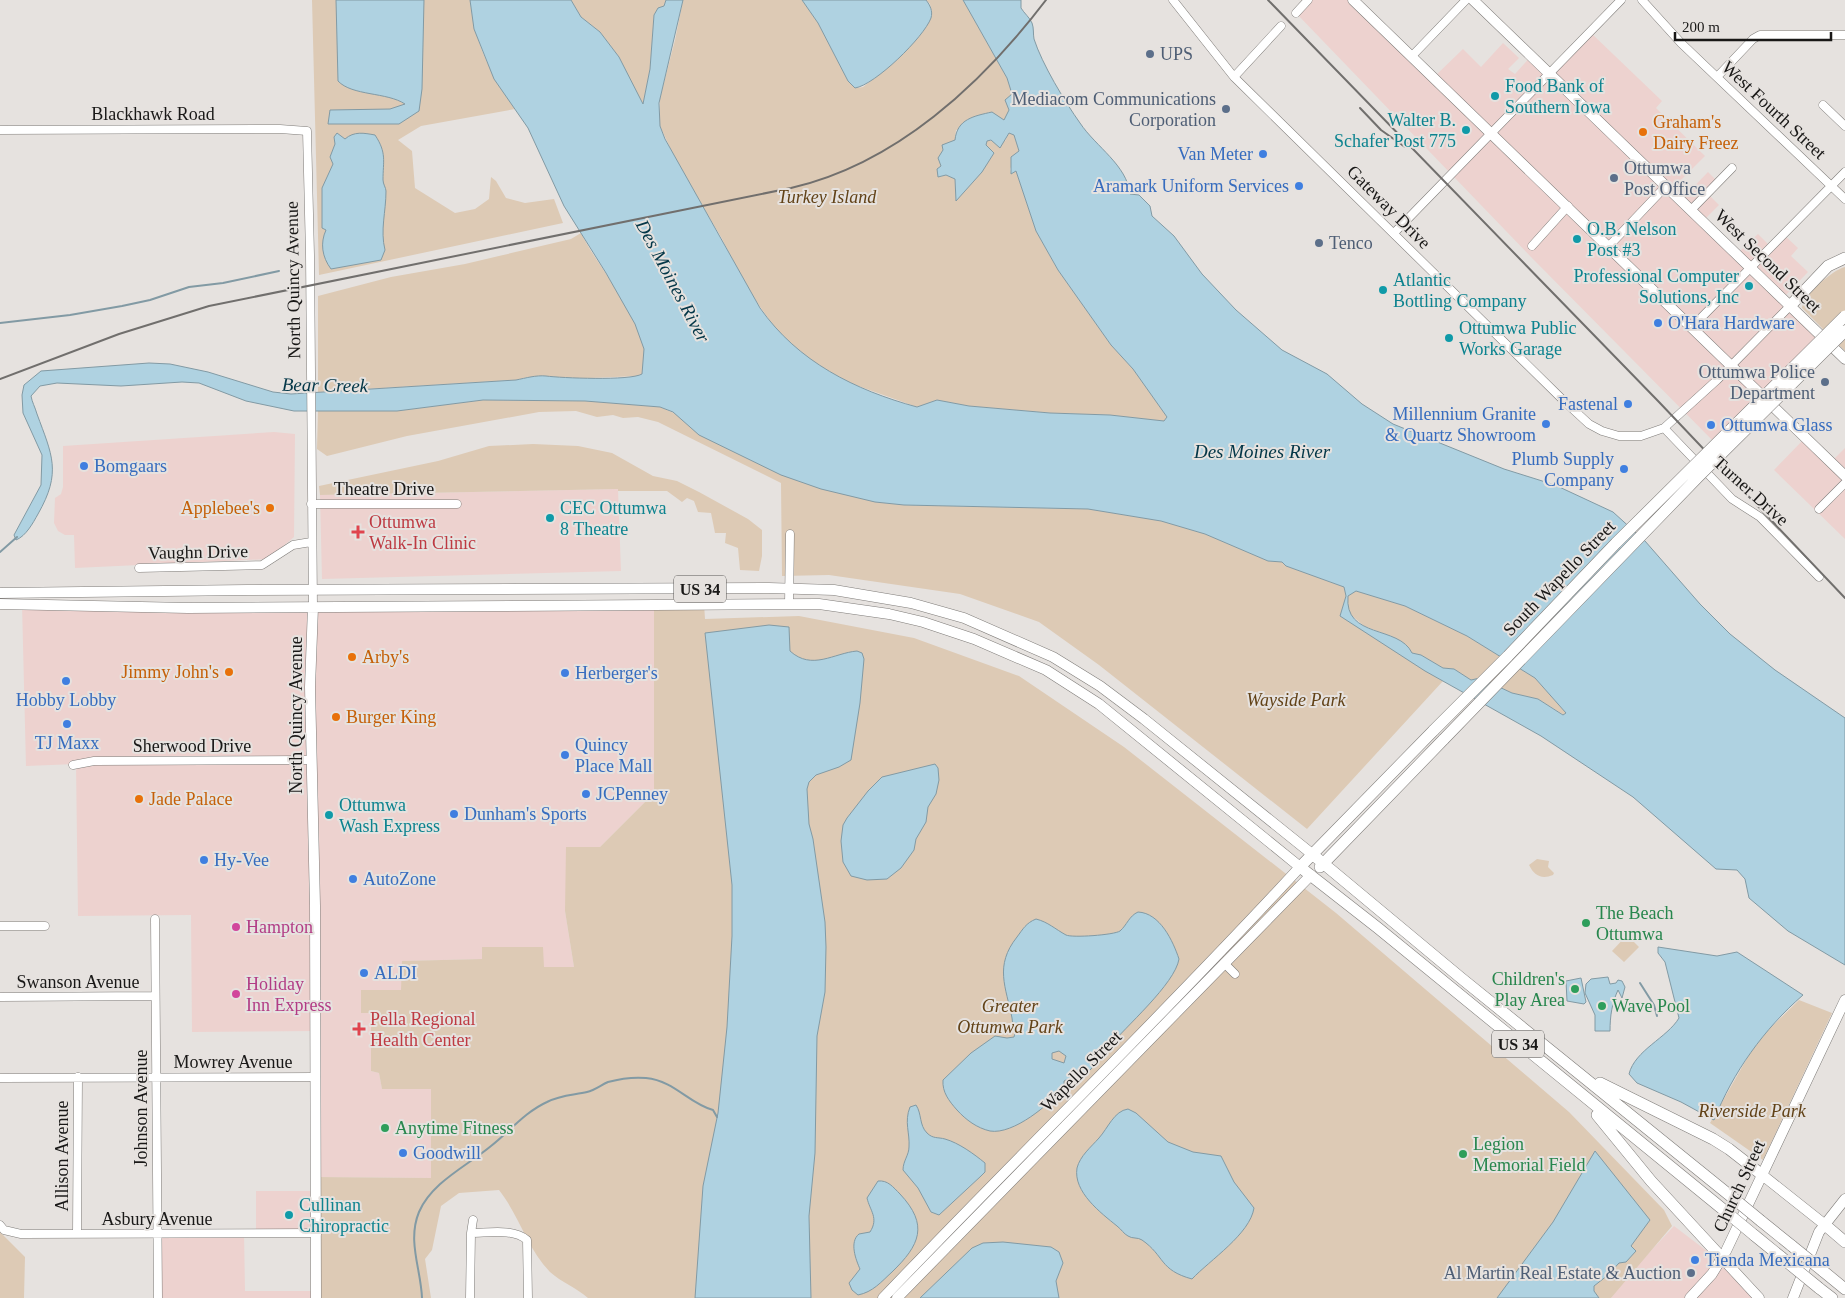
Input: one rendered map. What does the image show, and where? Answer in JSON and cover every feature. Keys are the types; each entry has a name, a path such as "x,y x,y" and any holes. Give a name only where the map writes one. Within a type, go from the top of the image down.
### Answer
{"highway":[{"path":"1791,306 1828,266 1845,258"},
{"path":"1791,306 1807,294 1828,272 1845,263"},
{"name":"South Wapello Street","path":"1300,867 1508,656 1616,543 1845,316"},
{"name":"South Wapello Street","path":"1311,875 1698,477 1845,331"},
{"name":"US 34","path":"1312,854 1845,1289"},
{"name":"US 34","path":"1300,867 1378,928 1558,1077 1832,1298"},
{"path":"1571,1067 1608,1088 1713,1139 1762,1174"},
{"path":"1558,1077 1603,1121 1622,1147 1722,1258"},
{"path":"1824,1224 1845,1242"}],"main road":[{"path":"1354,0 1693,326 1730,365 1845,476"},
{"name":"West Second Street","path":"1473,0 1845,359"},
{"name":"US 34","path":"0,593 789,589 834,590 911,603 964,618 1053,657 1100,686 1312,854"},
{"name":"US 34","path":"0,604 188,608 789,604 852,608 923,622 974,639 1046,670 1106,710 1300,867"},
{"name":"North Quincy Avenue","path":"313,607 312,760 316,1077 316,1298"},
{"name":"Wapello Street","path":"883,1298 1011,1165 1218,957 1300,867"},
{"name":"Wapello Street","path":"897,1298 1311,875"},
{"name":"Church Street","path":"1690,1298 1712,1274 1722,1258 1845,1000"},
{"path":"1762,1174 1824,1224"},
{"path":"1793,1298 1818,1232 1845,1199"},
{"path":"1722,1258 1759,1298"}],"street":[{"name":"Gateway Drive","path":"1173,0 1234,77 1589,424 1602,431 1619,436 1641,436 1664,428 1791,306"},
{"path":"1296,13 1308,0"},
{"path":"1412,56 1466,0"},
{"path":"1394,233 1621,0"},
{"name":"West Fourth Street","path":"1642,0 1681,43 1845,199"},
{"path":"1234,77 1281,26"},
{"path":"1717,77 1756,37 1765,35 1845,35"},
{"path":"1823,105 1845,126"},
{"name":"Blackhawk Road","path":"0,130 280,129 307,131"},
{"name":"North Quincy Avenue","path":"307,131 313,607"},
{"path":"1691,210 1732,168"},
{"path":"1693,326 1845,172"},
{"path":"1609,246 1666,186"},
{"path":"1532,246 1568,206"},
{"path":"1721,448 1827,342"},
{"name":"Turner Drive","path":"1664,428 1732,500 1760,517 1819,577"},
{"path":"1819,509 1845,483"},
{"name":"Theatre Drive","path":"311,504 456,504"},
{"path":"789,604 790,534"},
{"name":"Vaughn Drive","path":"139,568 262,565 293,545 311,542"},
{"name":"Sherwood Drive","path":"73,764 94,762 312,760"},
{"name":"Johnson Avenue","path":"155,919 158,1298"},
{"path":"0,926 45,926"},
{"path":"1224,963 1234,974"},
{"name":"Swanson Avenue","path":"0,997 156,996"},
{"name":"Mowrey Avenue","path":"0,1078 316,1077"},
{"name":"Allison Avenue","path":"77,1234 78,1078"},
{"path":"470,1298 470,1233 473,1220"},
{"name":"Asbury Avenue","path":"0,1225 4,1230 21,1234 317,1233"},
{"path":"470,1233 511,1233 521,1235 527,1240 528,1298"}],"shaded area":[{"path":"1308,0 1353,0 1434,77 1463,49 1481,67 1503,43 1519,58 1508,69 1515,74 1531,56 1549,73 1590,32 1662,101 1656,108 1705,156 1671,190 1681,200 1708,172 1717,181 1706,192 1719,205 1703,221 1737,254 1758,234 1771,247 1783,234 1798,248 1791,256 1808,272 1783,298 1827,342 1721,449 1531,257 1296,13"},
{"path":"274,432 295,434 294,537 268,559 75,568 74,535 65,535 58,531 54,523 55,498 61,494 63,487 63,446"},
{"path":"1805,438 1831,462 1845,448 1845,539 1774,470"},
{"path":"618,489 621,571 322,579 320,495"},
{"path":"22,604 654,604 654,793 600,847 565,911 574,967 543,968 543,947 482,947 482,959 402,961 402,990 361,991 371,1013 371,1071 379,1073 382,1089 431,1089 431,1178 317,1177 315,1031 192,1032 191,915 78,916 76,764 26,766"},
{"path":"256,1191 317,1191 317,1233 256,1234"},
{"path":"1674,1226 1716,1258 1755,1298 1611,1298 1621,1283"},
{"path":"244,1232 245,1291 316,1291 316,1298 159,1298 158,1235"}],"green space":[{"path":"312,0 470,0 475,30 485,58 498,84 515,109 421,126 398,140 412,151 415,188 455,213 475,209 489,199 491,177 496,181 506,198 525,203 554,199 563,223 319,275"},
{"path":"571,0 666,0 664,6 654,15 650,69 643,104 628,79 619,57 600,32 581,17"},
{"name":"Turkey Island","path":"683,0 802,0 818,23 848,81 858,88 863,87 898,59 932,15 930,4 926,0 963,0 1007,78 1012,94 1007,118 1004,120 956,130 955,140 943,150 939,158 941,166 939,177 946,175 955,179 956,200 967,187 987,141 1005,141 1009,133 1014,135 1019,151 1010,169 1011,173 1016,171 1036,231 1058,270 1111,345 1133,369 1167,417 1164,421 1110,415 1050,413 969,406 937,400 917,407 847,382 814,363 779,334 747,288 721,237 678,165 660,126 660,98"},
{"path":"581,233 626,305 641,334 644,354 642,374 639,376 564,379 528,377 516,380 318,392 318,296 391,277 465,264 571,239"},
{"path":"1845,267 1845,313 1836,323 1845,331 1845,351 1802,308 1807,297 1819,284 1839,269"},
{"name":"Wayside Park","path":"483,400 585,401 660,407 875,502 904,505 1088,509 1161,521 1205,534 1268,561 1282,562 1286,566 1344,587 1346,596 1340,616 1443,681 1307,829 1099,665 1039,622 960,594 829,575 782,576 781,483 658,422 638,417 623,418 613,415 597,417 576,411 539,412 407,436 327,456 317,449 318,411 397,411"},
{"path":"533,444 578,446 612,453 653,476 677,481 748,519 762,530 762,556 759,571 740,570 738,548 725,543 726,533 715,533 711,513 698,512 694,501 687,498 682,502 667,491 618,491 618,489 320,495 319,486 438,461 489,446"},
{"path":"1356,591 1405,606 1467,636 1535,678 1566,713 1564,715 1538,699 1512,693 1480,678 1471,680 1454,669 1443,668 1421,655 1412,653 1390,636 1364,626 1350,614 1347,606 1348,596"},
{"name":"Greater Ottumwa Park","path":"654,604 704,604 705,619 799,616 914,638 1019,676 1124,747 1336,913 1569,1112 1664,1210 1672,1226 1611,1298 588,1298 554,1276 542,1263 499,1190 459,1193 441,1206 432,1250 425,1259 431,1298 316,1298 317,1177 431,1178 431,1089 382,1089 379,1073 371,1071 371,1013 361,1013 361,990 401,990 402,961 482,959 482,947 543,947 544,967 574,967 565,911 566,847 600,847 654,793"},
{"path":"1537,859 1549,861 1548,867 1554,873 1553,875 1541,877 1533,871 1529,865"},
{"path":"1627,935 1639,947 1624,962 1612,951"},
{"name":"Riverside Park","path":"1799,1000 1832,1013 1763,1160 1710,1123 1757,1041"},
{"path":"0,1232 25,1257 24,1298 0,1298"}],"water":[{"path":"336,0 424,0 422,89 419,111 399,124 328,124 330,110 390,109 405,104 389,97 352,89 338,81"},
{"name":"Des Moines River","path":"470,0 571,0 581,17 600,32 619,57 643,104 650,69 654,15 658,8 664,6 666,0 683,0 659,103 660,126 665,139 760,308 792,344 810,359 850,382 872,392 917,407 937,400 969,406 1050,413 1110,415 1164,421 1167,417 1133,369 1111,345 1058,270 1036,231 1016,171 1011,174 1011,157 1019,151 1014,135 1009,133 1000,148 991,140 987,141 986,145 994,153 982,172 956,201 955,179 946,175 938,177 937,169 941,166 938,158 943,150 942,145 955,140 959,127 973,117 992,112 1004,120 1009,110 1005,100 1012,94 1007,78 963,0 1021,0 1021,8 1032,23 1034,39 1042,60 1080,123 1117,165 1128,184 1130,194 1139,195 1150,206 1152,216 1174,236 1202,274 1236,310 1282,350 1327,374 1362,404 1393,424 1504,469 1555,485 1613,512 1645,541 1700,604 1730,634 1775,670 1845,718 1845,965 1788,931 1749,898 1745,879 1737,870 1716,869 1633,797 1541,736 1425,671 1340,616 1346,596 1344,587 1286,566 1282,562 1268,561 1205,534 1161,521 1088,509 904,505 875,502 821,489 781,475 699,435 673,412 660,407 585,401 483,400 397,411 294,411 246,401 199,383 182,382 121,386 57,383 40,386 31,396 47,441 52,464 52,475 50,486 38,514 26,532 16,540 14,535 41,485 42,455 23,413 22,395 24,385 41,371 149,363 170,364 208,372 273,392 291,394 516,380 538,376 624,378 642,374 644,349 635,324 564,206 528,128 494,79 474,29","holes":["1356,591 1405,606 1467,636 1535,678 1566,713 1563,715 1538,699 1512,693 1480,678 1471,680 1454,669 1443,668 1421,655 1412,653 1405,644 1396,638 1363,626 1354,619 1349,610 1348,596"]},
{"path":"802,0 926,0 931,8 932,15 919,37 898,59 864,85 855,88 848,81 818,23"},
{"path":"337,133 345,139 348,136 363,133 375,135 379,141 384,157 383,181 386,191 383,228 385,250 381,260 331,269 323,250 326,230 322,228 322,188 333,164 330,157 335,144 334,137"},
{"path":"769,625 789,627 790,651 798,657 815,660 857,651 862,653 864,659 860,703 851,760 839,767 816,775 809,782 807,789 809,824 813,839 825,922 826,947 825,992 817,1036 815,1153 809,1216 811,1298 695,1298 703,1186 718,1113 727,1027 732,936 732,885 705,633"},
{"path":"935,764 938,768 939,780 936,794 928,807 926,822 916,839 914,850 901,868 887,879 867,880 851,876 843,862 841,841 843,825 847,818 868,791 882,777"},
{"path":"1138,912 1153,917 1169,936 1179,959 1169,981 1087,1073 1079,1078 1064,1081 1064,1086 1058,1093 1031,1117 999,1131 985,1130 968,1120 949,1100 945,1092 943,1080 971,1053 995,1036 1014,1037 1015,1033 1005,986 1004,967 1010,948 1023,929 1036,919 1070,936 1110,934 1120,931","holes":["1059,1051 1066,1056 1064,1063 1052,1059 1052,1053"]},
{"path":"1658,947 1717,956 1737,952 1803,995 1775,1022 1751,1052 1730,1085 1714,1120 1681,1102 1637,1083 1629,1074 1632,1066 1644,1051 1667,1032 1679,1018 1665,962 1658,953"},
{"name":"Wave Pool","path":"1608,977 1610,984 1616,983 1618,980 1622,981 1625,987 1622,998 1618,990 1614,1000 1610,1031 1595,1031 1595,1015 1585,993 1586,984 1591,979"},
{"name":"Children's Play Area","path":"1581,978 1586,1002 1584,1004 1567,1001 1566,981"},
{"path":"916,1105 924,1130 929,1135 956,1143 985,1163 985,1172 939,1215 931,1212 918,1188 903,1170 909,1150 908,1112 910,1107"},
{"path":"1128,1109 1136,1113 1168,1142 1193,1152 1221,1156 1234,1182 1254,1208 1251,1218 1237,1237 1192,1279 1168,1267 1142,1240 1125,1234 1096,1208 1079,1185 1077,1168 1086,1152 1115,1116"},
{"path":"1595,1151 1650,1220 1631,1246 1636,1251 1626,1262 1619,1263 1594,1286 1594,1291 1599,1298 1497,1298 1553,1222"},
{"path":"878,1181 890,1184 909,1205 918,1225 917,1234 914,1244 902,1262 872,1289 858,1295 852,1290 849,1283 860,1269 854,1251 854,1242 859,1234 870,1232 873,1227 874,1219 867,1198"},
{"path":"1003,1242 1051,1247 1059,1252 1063,1263 1056,1281 1059,1298 920,1298 972,1248 983,1243"}],"waterway":[{"path":"0,323 70,315 122,306 150,300 189,287 223,283 279,271"},
{"name":"Bear Creek","path":"0,552 17,537"},
{"path":"1640,983 1654,1005 1657,1016"},
{"path":"422,1298 414,1234 419,1212 425,1201 441,1183 491,1146 539,1106 557,1098 590,1091 608,1082 627,1078 646,1078 665,1083 704,1107 713,1110 717,1117"}],"railway":[{"path":"0,379 119,334 209,306 791,188 829,176 866,160 901,140 934,116 965,90 994,61 1046,0"},
{"path":"1268,0 1659,402 1845,598"},
{"path":"1360,108 1381,130 1405,147"}],"place":[{"name":"UPS","path":"1150,54"},
{"name":"Food Bank of Southern Iowa","path":"1495,96"},
{"name":"Mediacom Communications Corporation","path":"1226,109"},
{"name":"Walter B. Schafer Post 775","path":"1466,130"},
{"name":"Graham's Dairy Freez","path":"1643,132"},
{"name":"Van Meter","path":"1263,154"},
{"name":"Ottumwa Post Office","path":"1614,178"},
{"name":"Aramark Uniform Services","path":"1299,186"},
{"name":"O.B. Nelson Post #3","path":"1577,239"},
{"name":"Tenco","path":"1319,243"},
{"name":"Professional Computer Solutions, Inc","path":"1749,286"},
{"name":"Atlantic Bottling Company","path":"1383,290"},
{"name":"O'Hara Hardware","path":"1658,323"},
{"name":"Ottumwa Public Works Garage","path":"1449,338"},
{"name":"Ottumwa Police Department","path":"1825,382"},
{"name":"Fastenal","path":"1628,404"},
{"name":"Millennium Granite & Quartz Showroom","path":"1546,424"},
{"name":"Ottumwa Glass","path":"1711,425"},
{"name":"Bomgaars","path":"84,466"},
{"name":"Plumb Supply Company","path":"1624,469"},
{"name":"Applebee's","path":"270,508"},
{"name":"CEC Ottumwa 8 Theatre","path":"550,518"},
{"name":"Ottumwa Walk-In Clinic","path":"358,532"},
{"name":"Arby's","path":"352,657"},
{"name":"Jimmy John's","path":"229,672"},
{"name":"Herberger's","path":"565,673"},
{"name":"Hobby Lobby","path":"66,681"},
{"name":"Burger King","path":"336,717"},
{"name":"TJ Maxx","path":"67,724"},
{"name":"Quincy Place Mall","path":"565,755"},
{"name":"JCPenney","path":"586,794"},
{"name":"Jade Palace","path":"139,799"},
{"name":"Dunham's Sports","path":"454,814"},
{"name":"Ottumwa Wash Express","path":"329,815"},
{"name":"Hy-Vee","path":"204,860"},
{"name":"AutoZone","path":"353,879"},
{"name":"The Beach Ottumwa","path":"1586,923"},
{"name":"Hampton","path":"236,927"},
{"name":"ALDI","path":"364,973"},
{"name":"Children's Play Area","path":"1575,989"},
{"name":"Holiday Inn Express","path":"236,994"},
{"name":"Wave Pool","path":"1602,1006"},
{"name":"Pella Regional Health Center","path":"359,1029"},
{"name":"Anytime Fitness","path":"385,1128"},
{"name":"Goodwill","path":"403,1153"},
{"name":"Legion Memorial Field","path":"1463,1154"},
{"name":"Cullinan Chiropractic","path":"289,1215"},
{"name":"Tienda Mexicana","path":"1695,1260"},
{"name":"Al Martin Real Estate & Auction","path":"1691,1273"}]}
